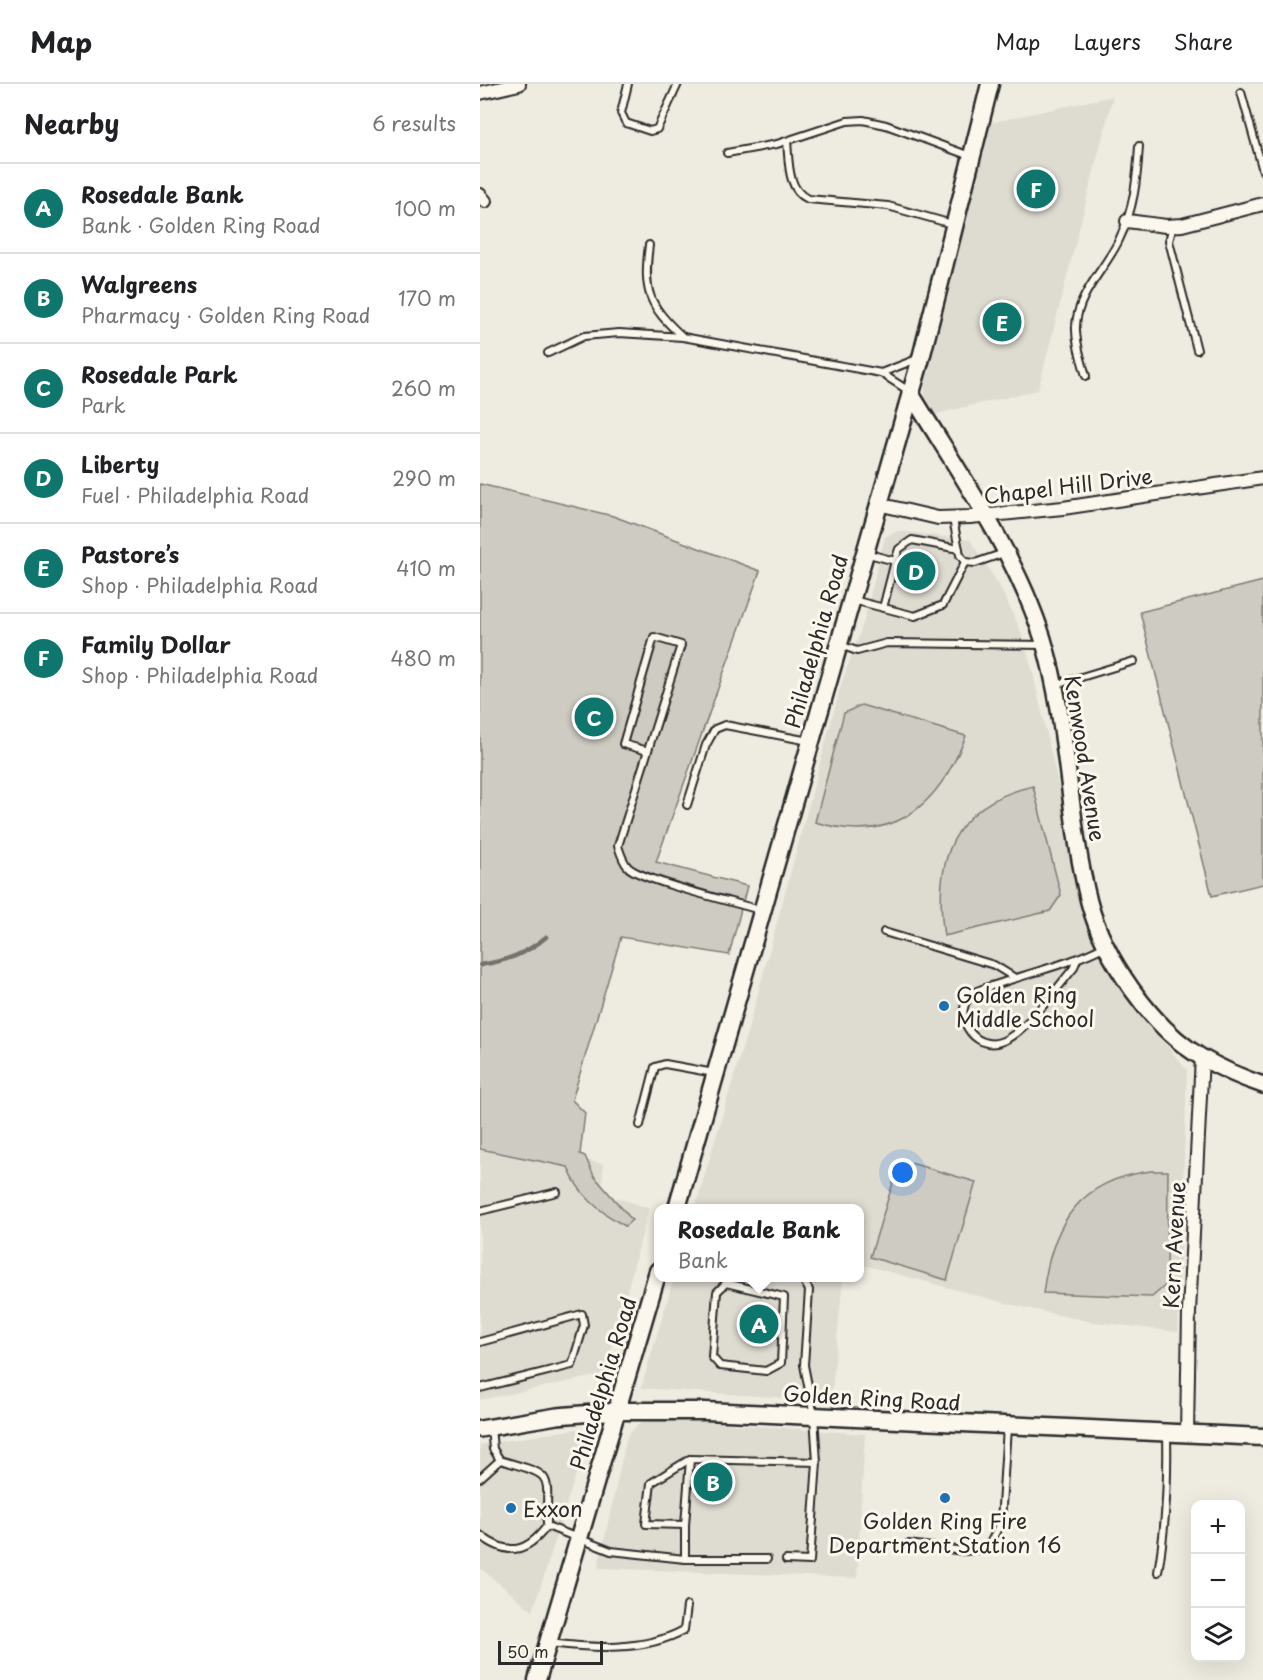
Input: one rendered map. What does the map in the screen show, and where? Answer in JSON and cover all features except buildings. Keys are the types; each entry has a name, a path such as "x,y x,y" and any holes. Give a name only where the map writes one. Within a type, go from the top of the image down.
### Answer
{"main road":[{"name":"Philadelphia Road","path":"678,1204 809,741 921,358 990,84"},
{"name":"Philadelphia Road","path":"537,1680 655,1282"},
{"name":"Golden Ring Road","path":"618,1411 672,1410 1263,1437"}],"street":[{"path":"480,93 519,84"},
{"path":"1127,221 1173,225 1263,204"},
{"name":"Kenwood Avenue","path":"910,392 984,515 1035,618 1054,685 1068,759 1085,883 1094,917 1106,946 1127,981 1152,1012 1187,1047 1202,1057 1263,1085"},
{"name":"Chapel Hill Drive","path":"878,504 953,519 1063,508 1263,478"},
{"name":"Kern Avenue","path":"1187,1434 1189,1312 1202,1057"},
{"name":"Golden Ring Road","path":"486,1428 558,1416 618,1411"}],"lane":[{"path":"628,84 621,113 626,123 650,131 657,129 678,84"},
{"path":"1241,92 1263,171"},
{"path":"727,153 787,141 847,121 863,120 886,125 973,157"},
{"path":"787,141 791,176 801,196 808,199 888,206 956,225"},
{"path":"1086,376 1075,327 1079,307 1109,261 1127,221 1136,193 1139,146"},
{"path":"1173,225 1169,241 1197,350"},
{"path":"649,245 645,281 648,292 662,317 683,337"},
{"path":"548,353 569,341 592,335 619,333 683,337 881,373 910,392"},
{"path":"881,373 921,358"},
{"path":"850,600 915,615 944,605 964,562 953,519"},
{"path":"883,608 899,549 912,540 959,549"},
{"path":"864,552 895,561"},
{"path":"964,562 975,563 1004,553"},
{"path":"648,751 623,744 654,638 681,645 648,751 618,846 627,867 646,877 761,910"},
{"path":"837,644 857,651 887,643 1044,645"},
{"path":"1054,685 1134,661"},
{"path":"687,806 706,745 715,729 725,725 809,741"},
{"path":"884,932 994,965 1015,978"},
{"path":"1077,960 1073,969 1024,1026 1002,1041 985,1044 970,1035 964,1020 965,1004 974,993 1050,966 1077,960 1106,946"},
{"path":"640,1125 655,1067 665,1064 715,1073"},
{"path":"480,1211 557,1192"},
{"path":"726,1282 717,1292 712,1357 720,1366 766,1371 781,1362 784,1297 735,1282"},
{"path":"786,1560 810,1561 817,1462 814,1416 804,1365 809,1290 804,1282"},
{"path":"480,1341 582,1314 584,1325 572,1365 480,1388"},
{"path":"908,1544 964,1551 987,1549 1001,1522 1007,1427"},
{"path":"480,1535 499,1549 513,1550 535,1542 547,1526 549,1489 546,1478 538,1472 500,1460 493,1449 486,1428"},
{"path":"1158,1572 1163,1545 1168,1472 1167,1433"},
{"path":"685,1525 646,1524 651,1483 690,1459 817,1462"},
{"path":"685,1558 690,1459"},
{"path":"480,1478 500,1460"},
{"path":"547,1526 611,1551 685,1558 767,1559"},
{"path":"548,1643 587,1648 664,1641 684,1630 687,1606"}],"shaded area":[{"path":"1113,96 1038,390 936,414 925,396 925,380 990,123"},
{"path":"480,484 613,516 760,571 656,862 747,886 729,955 621,937 572,1100 585,1113 580,1154 585,1156 594,1176 632,1220 625,1226 591,1202 572,1177 568,1167 480,1149"},
{"name":"Golden Ring Middle School","path":"898,531 970,540 1000,587 1020,629 1032,669 1093,939 1122,992 1187,1070 1178,1332 1087,1321 1013,1305 864,1265 864,1204 696,1204 751,1019 841,685 863,624 885,537"},
{"path":"1263,581 1263,884 1212,896 1140,612"},
{"path":"861,705 966,736 955,761 942,782 927,800 910,814 890,824 868,829 843,828 815,822 844,713"},
{"path":"1033,786 1061,895 1050,911 944,936 941,909 942,883 946,860 954,840 966,822 983,806 1005,795"},
{"path":"480,1137 603,1164 602,1193 649,1208 605,1374 480,1400"},
{"path":"900,1160 976,1182 947,1280 870,1257"},
{"path":"1151,1171 1168,1171 1167,1284 1152,1297 1043,1293 1053,1246 1062,1226 1073,1210 1087,1195 1105,1184 1126,1176"},
{"path":"673,1282 843,1282 831,1401 641,1388"},
{"path":"650,1418 865,1434 857,1578 598,1568 627,1437 638,1424"},
{"path":"576,1429 586,1436 581,1458 533,1611 480,1568 480,1445"}],"waterway":[{"path":"480,965 515,956 546,937"}],"place":[{"name":"Family Dollar","path":"1036,189"},
{"name":"Pastore’s","path":"1002,322"},
{"name":"Liberty","path":"916,571"},
{"name":"Rosedale Park","path":"594,717"},
{"name":"Golden Ring Middle School","path":"944,1006"},
{"name":"Rosedale Bank","path":"759,1324"},
{"name":"Walgreens","path":"713,1482"},
{"name":"Golden Ring Fire Department Station 16","path":"945,1498"},
{"name":"Exxon","path":"511,1508"}]}
